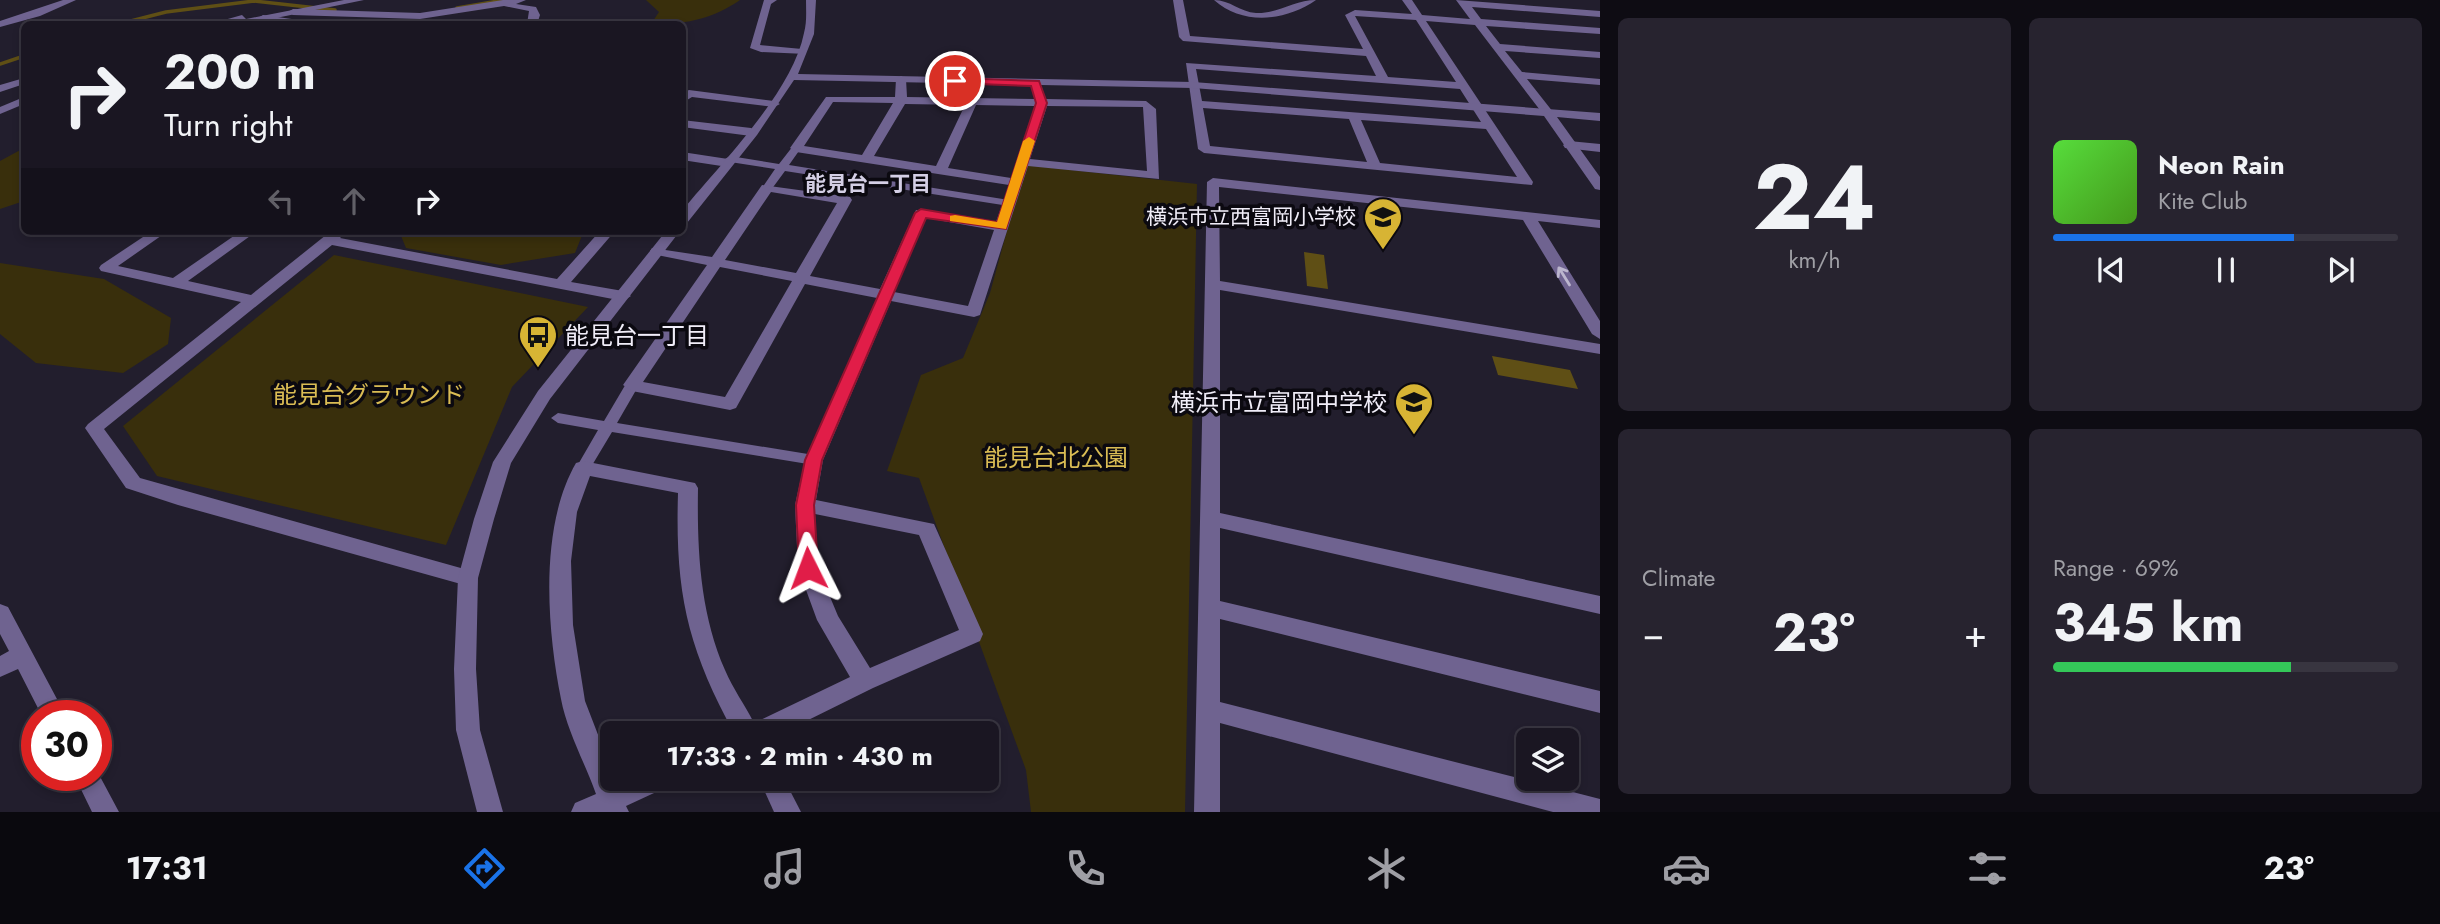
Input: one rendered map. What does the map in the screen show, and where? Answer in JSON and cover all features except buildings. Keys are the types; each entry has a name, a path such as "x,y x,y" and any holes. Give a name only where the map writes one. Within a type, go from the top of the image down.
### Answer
{"street":[{"path":"33,21 71,0"},
{"path":"248,21 312,4 359,0"},
{"path":"294,10 400,17 521,0"},
{"path":"772,0 767,2 754,46 761,49 802,52"},
{"path":"686,214 774,104 791,77 809,36 811,0"},
{"path":"1178,0 1184,37 1187,39 1370,53"},
{"path":"1219,0 1244,15 1267,18 1311,0"},
{"path":"1407,0 1464,86 1527,182 1204,149 1190,65 1464,86"},
{"path":"1462,2 1600,14"},
{"path":"1462,2 1499,47 1600,186"},
{"path":"232,21 331,3"},
{"path":"501,4 533,9 533,21"},
{"path":"442,21 469,7"},
{"path":"1384,80 1350,15 1355,13 1600,31"},
{"path":"263,18 284,21"},
{"path":"1499,47 1600,55"},
{"path":"1519,75 1600,82"},
{"path":"791,77 1193,85 1600,117"},
{"path":"866,159 901,100 901,79"},
{"path":"0,89 21,82"},
{"path":"657,251 974,312 1042,103 1035,83"},
{"path":"0,95 21,88"},
{"path":"686,96 689,93 774,104"},
{"path":"613,806 573,701 562,625 561,561 566,524 583,468 632,385 830,99 1146,104 1150,109 1154,176 1022,162"},
{"path":"0,111 21,101"},
{"path":"940,171 972,101"},
{"path":"1196,104 1490,126"},
{"path":"1354,116 1375,166"},
{"path":"686,124 751,132"},
{"path":"1569,145 1600,148"},
{"path":"796,148 1015,183"},
{"path":"686,156 783,167 1009,203"},
{"path":"1207,812 1213,182 1600,224"},
{"path":"632,385 730,404 845,200 767,188"},
{"path":"865,681 828,620 808,568 805,505 814,460 921,213 1002,227"},
{"path":"1528,216 1600,334"},
{"path":"155,235 106,268 253,300"},
{"path":"175,284 244,235"},
{"path":"468,578 178,498 133,483 94,428 335,235 560,285 623,296"},
{"path":"560,285 604,235"},
{"path":"490,812 468,730 465,669 468,578 502,462 544,395 670,235"},
{"path":"1212,284 1600,349"},
{"path":"558,418 814,460"},
{"path":"583,468 688,488 686,545 693,602 712,667 741,721"},
{"path":"783,721 972,634 927,529 805,505"},
{"path":"1211,519 1600,605"},
{"path":"1210,608 1600,702"},
{"path":"0,613 46,700"},
{"path":"0,667 22,654"},
{"path":"1206,709 1600,812"},
{"path":"95,791 106,812"},
{"path":"584,812 613,806 638,791"},
{"path":"777,791 788,812"}],"green space":[{"path":"646,0 740,0 719,12 686,22 653,21 659,12"},
{"path":"21,150 21,202 0,209 0,161"},
{"name":"能見台北公園","path":"1025,165 1197,184 1185,812 1031,812 1026,770 919,478 887,471 921,375 963,358 990,293"},
{"path":"401,235 582,235 575,253 501,265 406,248"},
{"name":"能見台グラウンド","path":"334,255 588,307 512,387 446,545 157,476 123,426"},
{"path":"0,263 104,279 171,318 168,344 123,373 36,363 0,334"}],"shaded area":[{"path":"1304,252 1324,255 1328,289 1307,286"},
{"path":"1492,356 1570,370 1578,389 1498,375"}],"waterway":[{"path":"457,8 504,0"},
{"path":"131,21 166,12 254,1 335,10"},
{"path":"0,64 21,57"}],"slow traffic":[{"path":"955,219 1002,227 1029,141"}],"place":[{"name":"横浜市立西富岡小学校","path":"1383,251"},
{"name":"能見台一丁目","path":"538,369"},
{"name":"横浜市立富岡中学校","path":"1414,436"}],"district":[{"name":"能見台一丁目","path":"868,184"}],"route":[{"path":"808,568 805,505 814,460 921,213 1002,227 1042,103 1035,83 955,81"}]}
